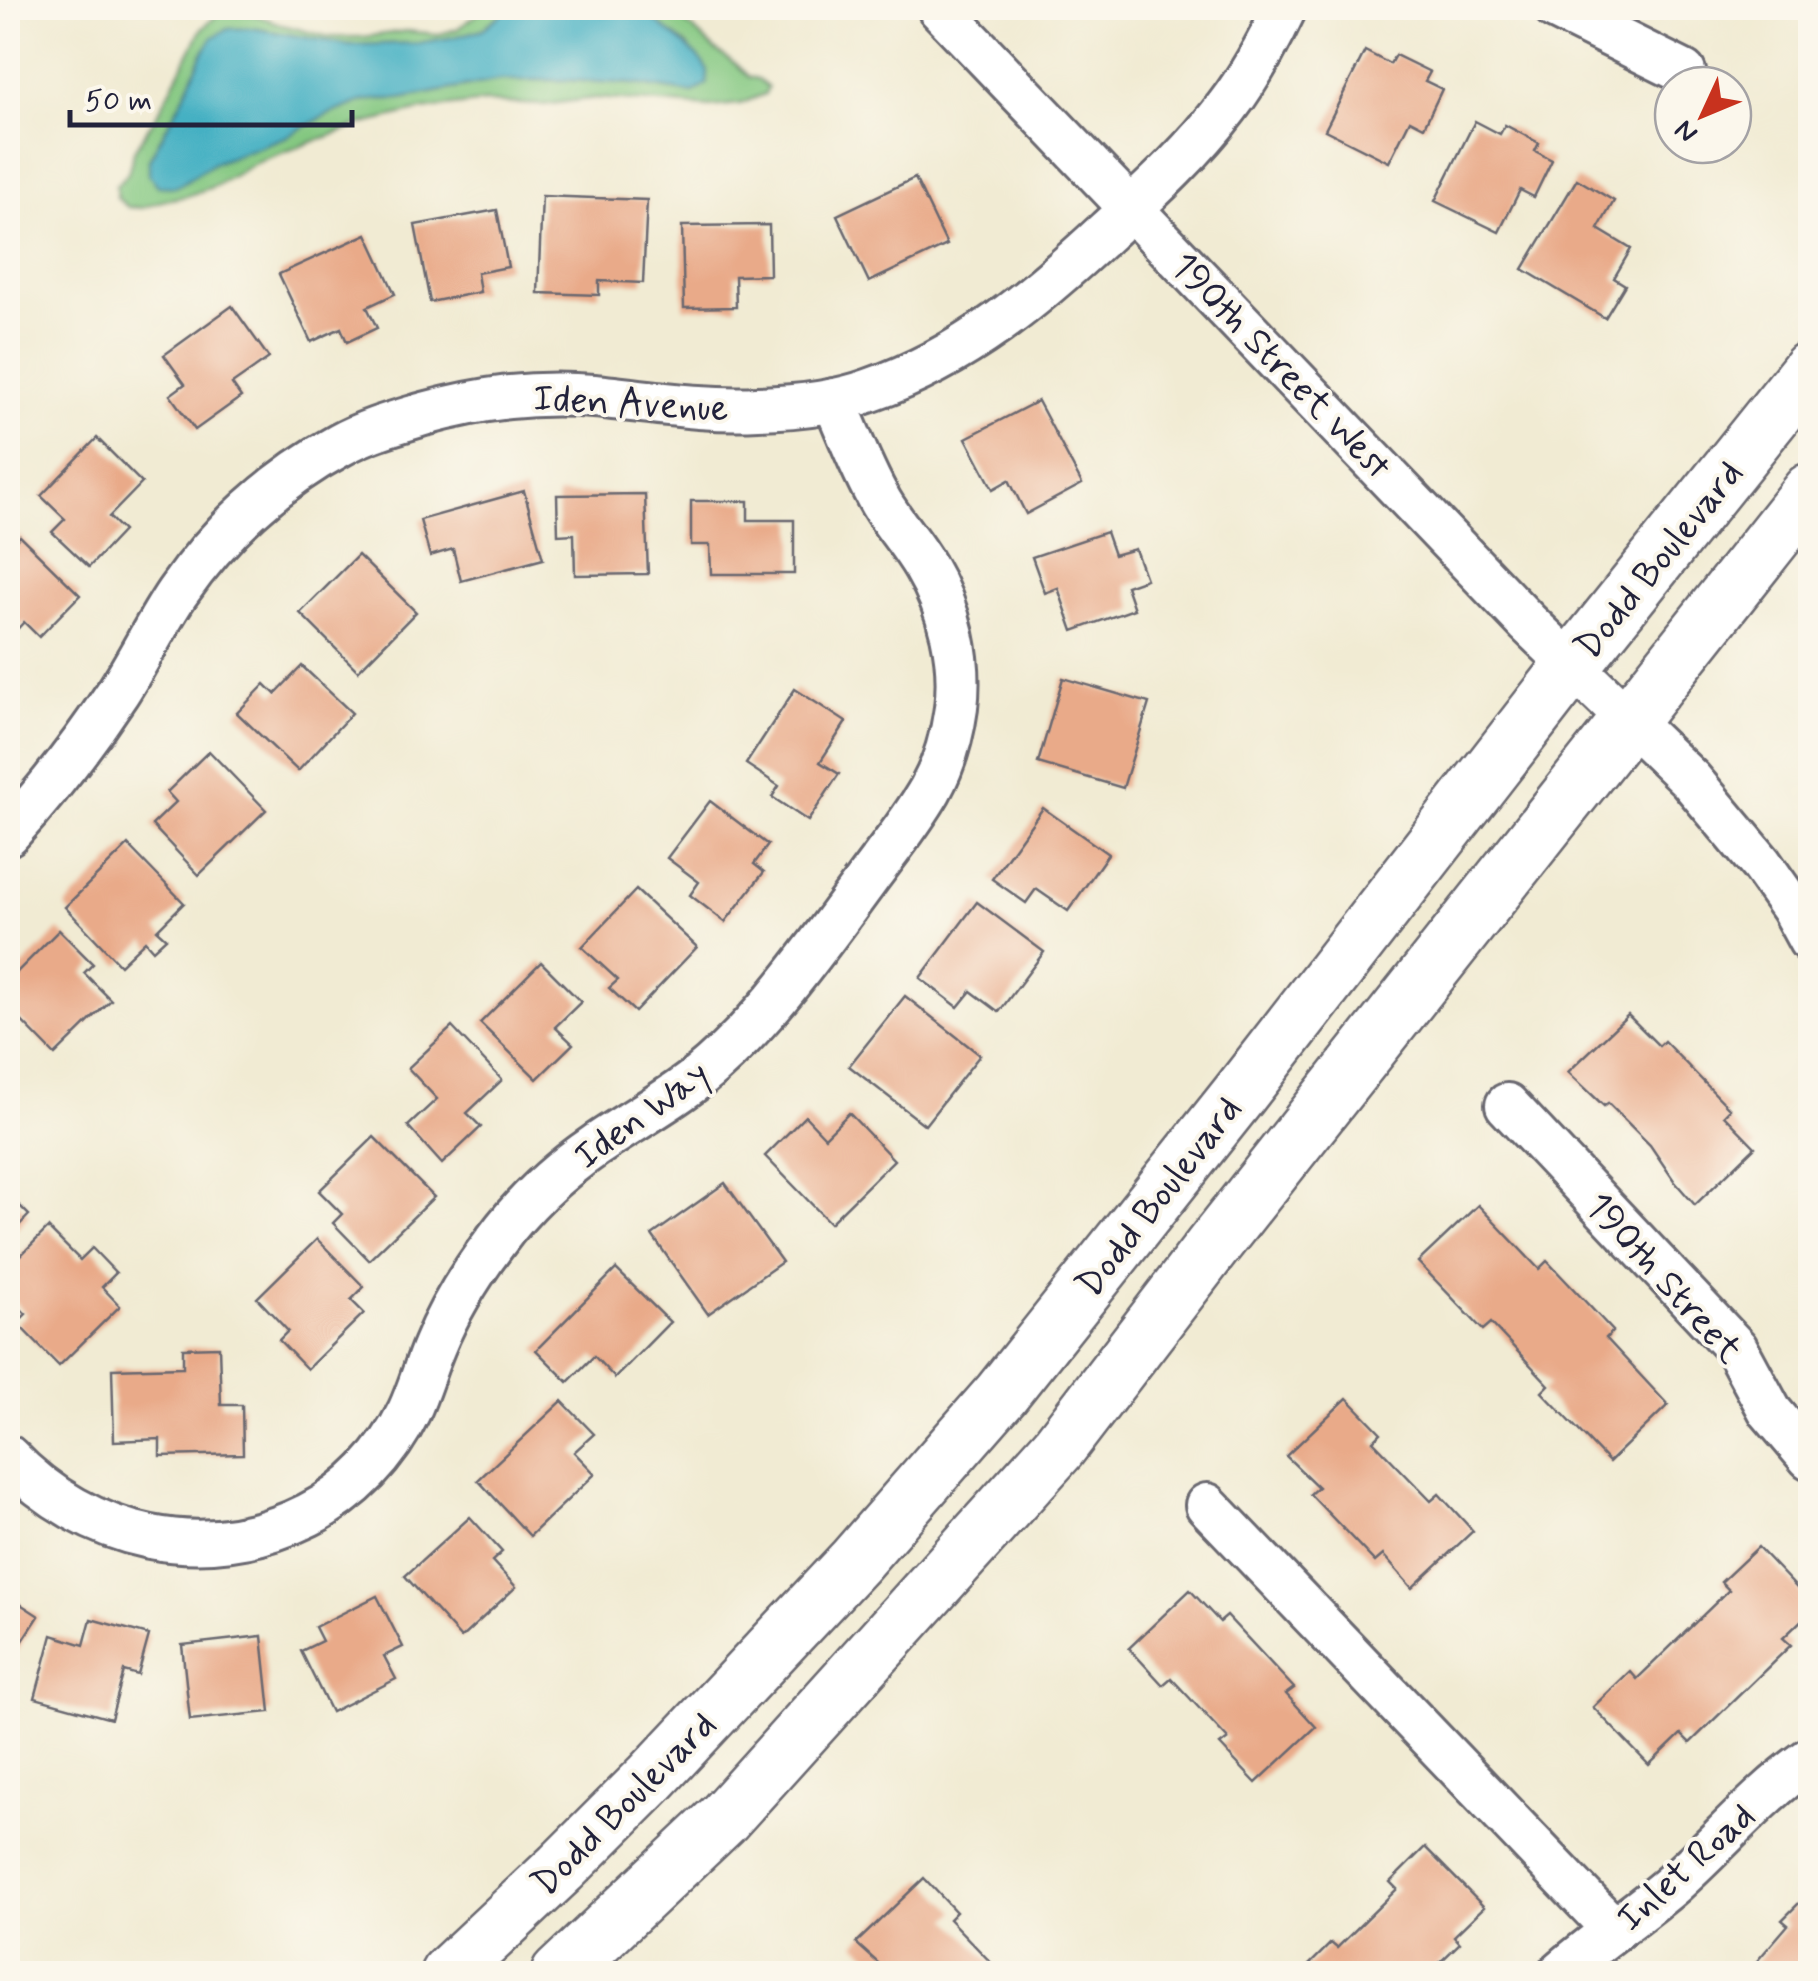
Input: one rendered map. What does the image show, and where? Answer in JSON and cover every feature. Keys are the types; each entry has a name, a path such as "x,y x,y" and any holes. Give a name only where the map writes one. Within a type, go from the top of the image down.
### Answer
{"main road":[{"name":"Dodd Boulevard","path":"448,1974 662,1767 855,1561 1001,1394 1571,666 1810,368"},
{"name":"Dodd Boulevard","path":"559,1974 723,1819 1058,1448 1810,490"}],"street":[{"name":"190th Street West","path":"938,8 1571,666 1628,720"},
{"name":"Iden Avenue","path":"8,834 88,738 202,559 232,526 301,468 380,425 456,405 527,394 727,408 775,407 834,400 872,390 939,360 990,330 1059,276 1132,208 1226,108 1285,8"},
{"path":"1555,8 1670,65"},
{"name":"Iden Way","path":"8,1457 38,1486 66,1505 126,1532 158,1539 191,1542 240,1538 314,1512 359,1480 396,1436 453,1306 492,1246 529,1202 594,1146 695,1079 753,1026 778,995 931,788 952,734 956,705 955,646 938,590 865,476 834,400"},
{"path":"1628,720 1728,822 1792,908 1810,941"},
{"name":"190th Street","path":"1507,1105 1736,1348 1770,1411 1810,1458"},
{"path":"1207,1505 1614,1930"},
{"name":"Inlet Road","path":"1560,1974 1676,1881 1747,1811 1810,1759"}],"green space":[{"path":"486,8 509,8 483,29 419,43 350,45 252,28 203,53 149,159 214,163 285,137 360,102 400,99 499,80 635,84 693,93 688,46 642,8 670,8 715,50 768,87 765,94 740,104 710,107 596,98 542,105 485,102 422,110 360,125 259,161 215,186 187,196 142,208 128,207 117,198 116,186 128,173 134,151 201,30 219,13 253,14 330,37 362,37 406,31 439,34 457,29"}],"water":[{"path":"509,8 642,8 701,61 708,71 707,84 693,93 635,84 499,80 400,99 360,102 285,137 214,163 176,187 158,186 149,175 149,160 203,53 212,38 227,29 252,28 350,45 419,43 483,29"}],"building":[{"path":"1365,51 1390,64 1395,55 1430,72 1425,81 1442,89 1424,127 1410,120 1389,162 1325,130"},
{"path":"1475,121 1500,134 1505,125 1539,143 1535,151 1552,160 1534,197 1520,190 1499,232 1435,201"},
{"path":"915,178 947,245 869,282 837,215"},
{"path":"1577,179 1614,201 1598,229 1631,249 1614,278 1625,285 1605,318 1523,269"},
{"path":"542,196 647,200 643,283 599,281 599,295 538,293"},
{"path":"497,210 508,267 477,273 480,292 430,302 415,225"},
{"path":"769,225 770,275 735,276 736,307 684,308 682,226"},
{"path":"367,234 395,294 367,307 377,328 347,342 341,328 311,342 279,274"},
{"path":"232,306 269,358 232,384 241,397 195,430 170,395 185,384 164,355"},
{"path":"1038,401 1082,484 1026,514 1009,480 993,489 966,438"},
{"path":"97,438 142,483 109,517 123,531 89,567 52,532 65,519 41,496"},
{"path":"524,491 543,559 461,581 453,549 430,556 420,520"},
{"path":"645,494 648,574 575,575 574,534 558,535 557,495"},
{"path":"691,501 748,501 748,520 794,520 794,574 711,574 710,545 691,545"},
{"path":"1106,532 1114,555 1135,549 1146,579 1126,586 1134,609 1073,631 1058,588 1045,593 1032,557"},
{"path":"20,536 80,595 39,637 24,622 8,639 8,549"},
{"path":"358,555 416,612 358,671 300,613"},
{"path":"302,666 352,713 298,771 237,713 265,684 275,694"},
{"path":"1063,678 1149,703 1123,788 1038,763"},
{"path":"795,689 846,722 820,762 839,774 808,821 772,797 779,786 746,764"},
{"path":"209,751 266,810 199,875 152,825 176,802 167,792"},
{"path":"710,801 768,845 754,864 764,872 725,922 690,895 699,882 667,858"},
{"path":"1043,808 1108,854 1068,911 1036,889 1026,903 992,879"},
{"path":"128,845 184,903 157,930 166,938 153,950 145,941 120,965 65,907"},
{"path":"636,890 697,947 635,1012 609,988 618,980 582,947"},
{"path":"977,902 1044,952 999,1012 971,991 958,1007 920,978"},
{"path":"59,930 93,964 84,973 111,1000 55,1055 8,1007 8,981"},
{"path":"541,962 581,1002 555,1027 573,1044 537,1079 480,1023"},
{"path":"905,996 980,1055 925,1125 849,1066"},
{"path":"1628,1015 1659,1046 1664,1041 1730,1109 1724,1115 1755,1147 1695,1205 1650,1145 1608,1103 1604,1106 1568,1072"},
{"path":"452,1027 502,1080 467,1113 481,1127 442,1164 408,1126 437,1099 408,1068"},
{"path":"849,1113 894,1160 830,1223 765,1156 805,1116 825,1137"},
{"path":"374,1137 434,1197 369,1260 333,1223 342,1214 319,1191"},
{"path":"725,1183 782,1262 708,1314 652,1235"},
{"path":"8,1194 29,1215 8,1237"},
{"path":"1478,1205 1539,1269 1547,1261 1613,1331 1606,1338 1668,1405 1609,1462 1542,1392 1549,1385 1491,1323 1483,1330 1418,1262"},
{"path":"48,1228 80,1260 92,1248 116,1273 102,1287 120,1306 59,1366 17,1323 26,1314 8,1296 8,1268"},
{"path":"317,1239 364,1287 351,1300 364,1313 307,1369 279,1340 288,1331 257,1298"},
{"path":"616,1269 670,1322 615,1378 594,1356 568,1382 536,1350"},
{"path":"219,1347 221,1405 242,1405 243,1454 160,1456 160,1439 114,1441 112,1369 183,1367 183,1348"},
{"path":"1347,1398 1381,1433 1373,1441 1431,1501 1439,1494 1473,1531 1412,1588 1383,1555 1375,1562 1310,1494 1318,1487 1286,1456"},
{"path":"562,1401 594,1434 574,1452 595,1474 530,1536 478,1480"},
{"path":"470,1517 502,1552 492,1561 516,1587 461,1638 405,1576"},
{"path":"1758,1547 1810,1602 1810,1612 1783,1638 1791,1645 1690,1743 1681,1734 1649,1765 1593,1707 1630,1671 1637,1679 1729,1590 1721,1582"},
{"path":"1190,1590 1220,1622 1227,1616 1294,1688 1286,1694 1316,1727 1256,1783 1220,1745 1228,1739 1171,1678 1163,1685 1129,1648"},
{"path":"8,1596 39,1616 15,1653 8,1648"},
{"path":"377,1596 403,1647 384,1656 396,1679 331,1712 301,1651 322,1641 315,1627"},
{"path":"91,1619 149,1635 138,1675 124,1671 111,1719 35,1698 52,1635 84,1645"},
{"path":"262,1636 270,1712 190,1720 182,1645"},
{"path":"1425,1847 1484,1907 1454,1936 1460,1943 1428,1974 1300,1974 1331,1943 1337,1948 1397,1889 1390,1882"},
{"path":"924,1878 956,1912 949,1919 1002,1974 884,1974 887,1971 856,1943"},
{"path":"1810,1892 1810,1974 1756,1974 1751,1968 1788,1925 1782,1920"}]}
